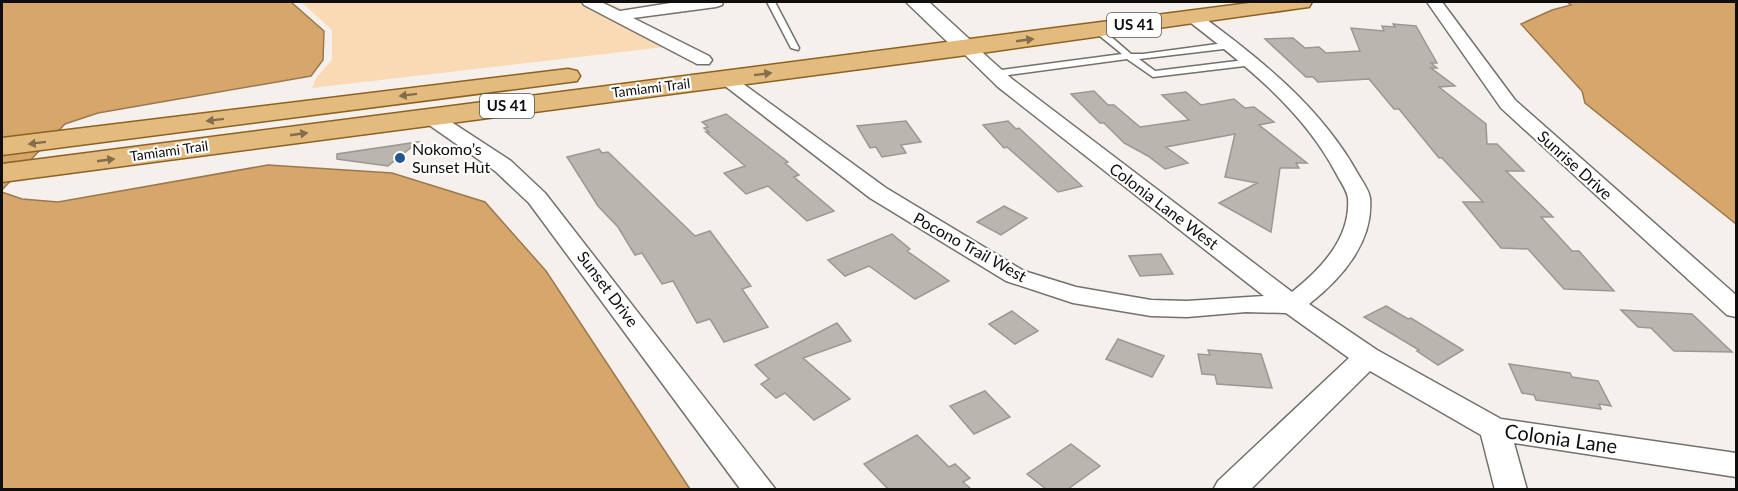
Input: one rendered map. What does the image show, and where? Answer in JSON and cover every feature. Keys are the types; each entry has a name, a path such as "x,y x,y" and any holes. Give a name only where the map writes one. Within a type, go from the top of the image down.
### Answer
{"main road":[{"name":"US 41","path":"1064,14 1157,2"},
{"name":"Tamiami Trail","path":"2,174 725,79 970,36 1098,30 1301,2"},
{"name":"Tamiami Trail","path":"2,147 946,28"},
{"path":"429,117 441,108 468,98 640,77 673,71 703,60"}],"street":[{"path":"590,2 703,60"},
{"path":"620,16 651,9 716,2"},
{"path":"917,2 946,28 970,36"},
{"name":"Sunrise Drive","path":"1434,2 1508,104 1737,309"},
{"path":"1193,17 1253,62 1300,109 1351,177 1359,195 1356,230 1347,249 1317,286 1292,305"},
{"name":"Colonia Lane West","path":"970,36 994,74 1292,305 1366,357"},
{"name":"Pocono Trail West","path":"725,79 878,193 1015,276 1073,295 1152,308 1187,309 1246,304 1292,305"},
{"name":"Sunset Drive","path":"429,117 503,166 537,198 760,489"},
{"path":"1228,489 1366,357"},
{"name":"Colonia Lane","path":"1366,357 1496,429 1737,465"},
{"path":"1496,429 1511,489"}],"lane":[{"path":"771,2 795,48"},
{"path":"1098,30 1153,74 1253,62"},
{"path":"994,74 1232,45"}],"shaded area":[{"path":"2,2 291,2 324,31 323,60 311,76 98,113 65,124 2,190"},
{"path":"301,2 607,2 620,8 673,46 312,88 316,78 332,60 332,30"},
{"path":"1567,2 1736,2 1736,224 1585,103 1582,91 1521,24 1552,10 1571,5"},
{"path":"268,165 392,173 485,202 546,271 690,489 2,489 2,192 22,199 58,202"}],"building":[{"path":"1393,24 1416,26 1437,63 1431,63 1437,68 1431,68 1455,86 1439,87 1486,124 1487,144 1497,144 1524,171 1506,171 1553,217 1541,217 1572,251 1579,251 1614,291 1564,289 1528,249 1501,248 1463,202 1483,202 1442,158 1439,158 1399,109 1394,109 1369,79 1318,82 1313,77 1306,77 1265,39 1293,38 1305,48 1319,47 1326,53 1360,51 1351,28 1384,31 1382,26 1395,27"},
{"path":"1094,91 1108,105 1114,105 1140,127 1189,120 1162,95 1186,92 1201,105 1234,99 1245,108 1254,107 1274,122 1259,125 1307,163 1296,163 1299,168 1280,168 1271,232 1219,203 1257,183 1225,177 1235,134 1166,147 1188,163 1165,169 1148,156 1124,143 1071,94"},
{"path":"726,114 788,162 785,163 799,175 794,177 834,211 807,221 768,186 746,194 724,173 745,166 706,132 709,132 704,128 708,127 702,122"},
{"path":"906,121 921,142 901,145 906,153 882,157 876,147 870,148 857,126"},
{"path":"1008,121 1016,129 1019,128 1082,186 1058,192 1007,147 1004,148 983,125"},
{"path":"418,142 388,166 337,159 337,154"},
{"path":"599,149 602,153 608,152 695,236 710,231 751,286 742,289 768,327 724,342 710,319 697,323 673,281 662,284 642,253 635,255 618,227 598,206 567,157"},
{"path":"1004,206 1027,218 1001,235 977,222"},
{"path":"892,234 910,249 907,251 949,281 915,299 869,266 845,276 828,260"},
{"path":"1161,254 1173,274 1140,276 1129,256"},
{"path":"1386,306 1408,319 1411,318 1463,350 1438,365 1417,351 1419,350 1364,317"},
{"path":"1621,310 1692,314 1732,352 1674,351 1651,328 1638,327"},
{"path":"1012,311 1038,331 1015,344 989,324"},
{"path":"837,323 851,341 803,358 850,399 814,420 785,393 776,398 761,384 769,379 755,365"},
{"path":"1118,339 1164,356 1152,377 1106,359"},
{"path":"1208,350 1261,354 1272,388 1217,384 1215,375 1202,374 1198,354 1210,355"},
{"path":"1509,364 1570,373 1572,377 1598,381 1611,406 1599,404 1601,409 1536,400 1534,395 1522,393"},
{"path":"985,391 1010,417 974,434 950,406"},
{"path":"917,435 949,467 955,464 970,478 963,482 971,489 888,489 864,464"},
{"path":"1071,444 1100,466 1068,489 1046,489 1027,474"}],"place":[{"name":"Nokomo’s Sunset Hut","path":"400,158"}]}
